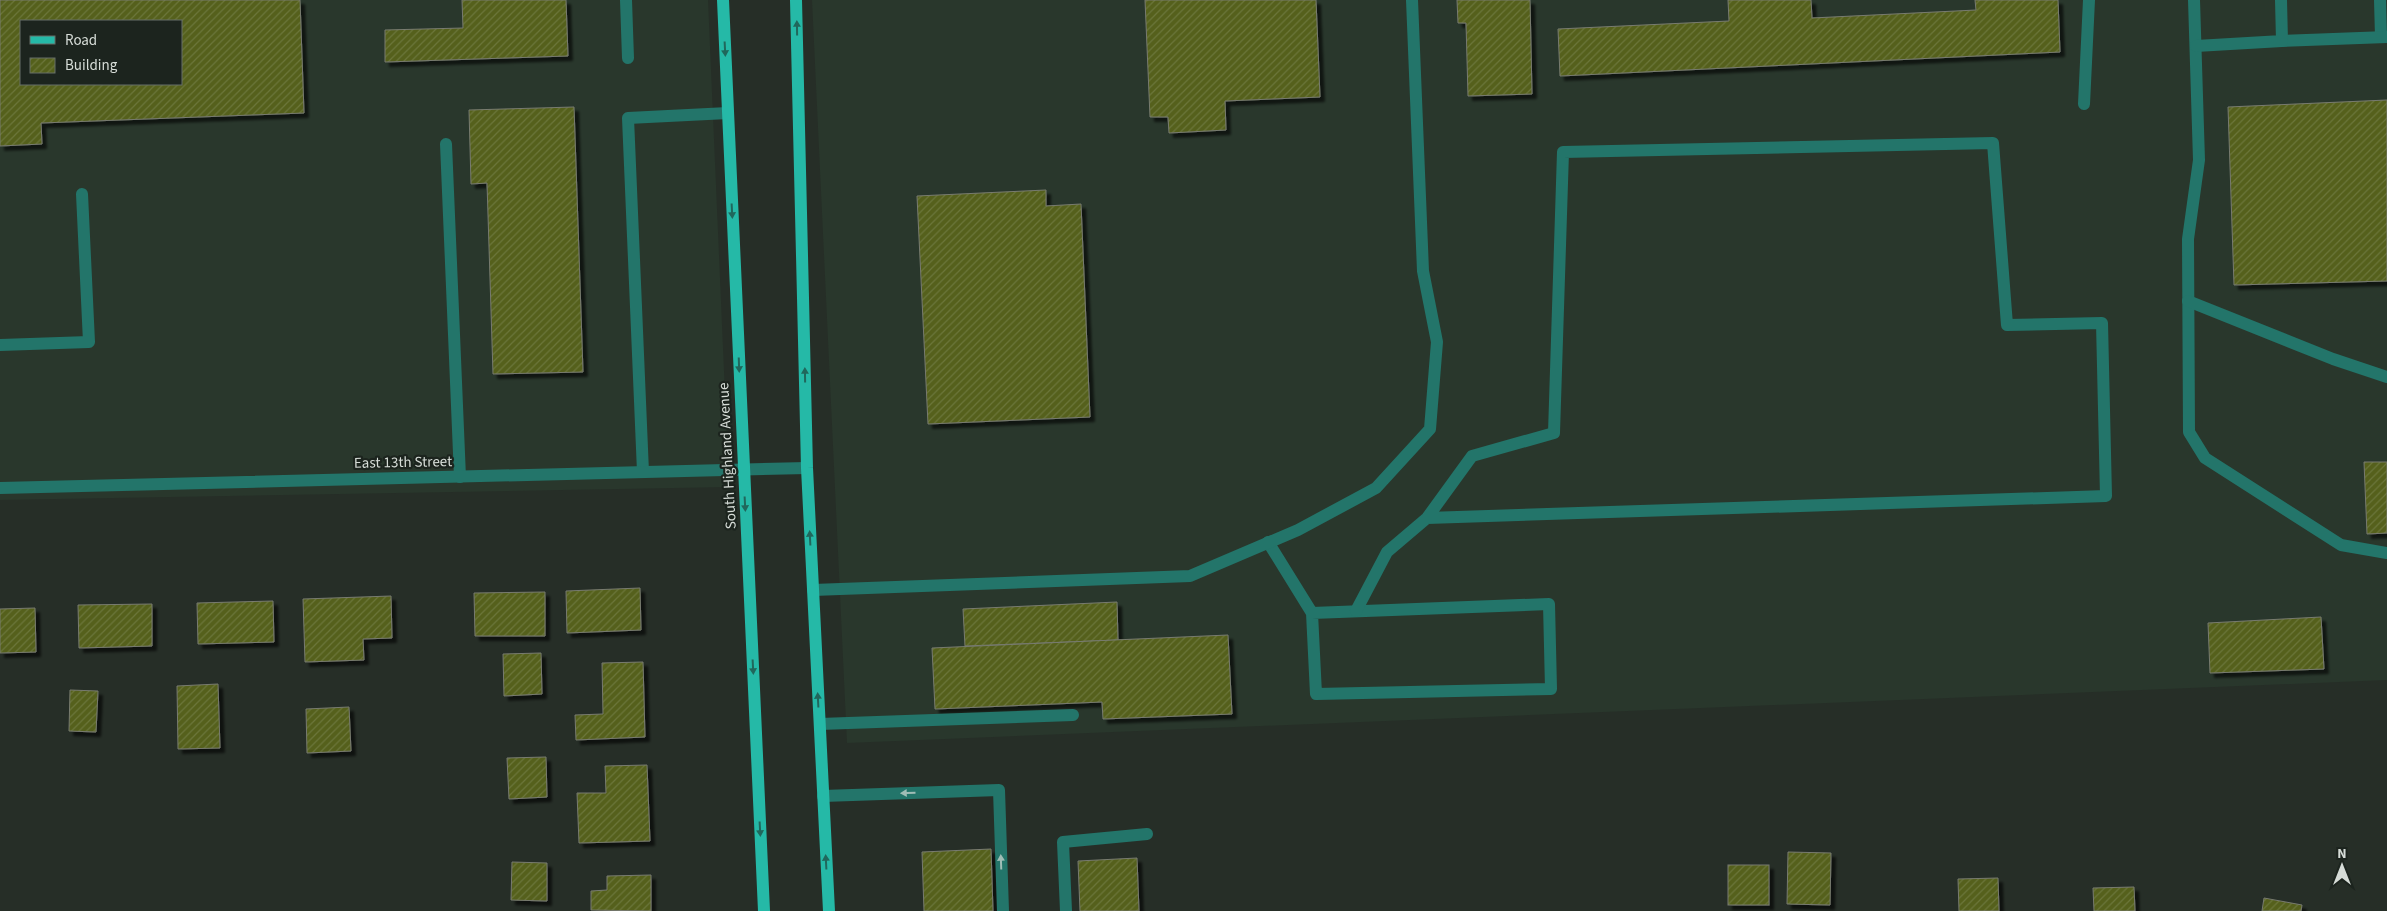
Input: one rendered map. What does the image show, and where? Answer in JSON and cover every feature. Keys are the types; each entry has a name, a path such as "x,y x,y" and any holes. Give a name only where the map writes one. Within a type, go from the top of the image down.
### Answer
{"main road":[{"name":"South Highland Avenue","path":"723,0 764,911"},
{"path":"796,0 807,468 829,911"}],"street":[{"path":"626,0 628,58"},
{"path":"813,590 1190,576 1298,530 1376,488 1430,428 1437,342 1424,271 1412,0"},
{"path":"2084,104 2089,0"},
{"path":"2194,0 2199,160 2188,240 2189,432 2205,458 2341,545 2387,553"},
{"path":"2281,0 2282,41"},
{"path":"2196,46 2384,37 2380,0"},
{"path":"643,472 628,118 728,113"},
{"path":"1356,611 1387,552 1427,518 1472,456 1554,433 1563,152 1993,143 2007,325 2102,323 2106,496 1427,518"},
{"path":"446,144 460,477"},
{"path":"0,345 89,342 82,194"},
{"path":"2188,300 2333,359 2387,377"},
{"name":"East 13th Street","path":"0,488 807,468"},
{"path":"1268,542 1312,613 1316,694 1551,689 1549,604 1312,613"},
{"path":"820,724 1073,715"},
{"path":"823,796 999,790 1003,911"},
{"path":"1066,911 1063,842 1147,834"}],"shaded area":[{"path":"0,0 708,0 729,487 0,500"},
{"path":"812,0 2387,0 2387,680 847,743"}],"building":[{"path":"0,0 300,0 304,113 41,123 42,144 0,146"},
{"path":"462,0 566,0 568,56 385,62 385,30 463,28"},
{"path":"1145,0 1316,0 1320,97 1225,101 1226,130 1169,133 1168,117 1150,117"},
{"path":"1457,0 1530,0 1532,94 1468,96 1466,23 1458,23"},
{"path":"1728,0 1811,0 1812,18 1976,10 1975,0 2058,0 2060,52 1560,76 1558,29 1729,21"},
{"path":"2387,100 2387,281 2234,285 2228,107"},
{"path":"574,107 583,372 493,374 487,183 471,184 469,110"},
{"path":"1046,190 1046,206 1081,204 1090,417 928,424 917,196"},
{"path":"2364,462 2387,462 2387,533 2367,534"},
{"path":"640,588 641,630 567,633 566,591"},
{"path":"545,592 545,636 475,636 474,593"},
{"path":"391,596 392,638 363,639 364,660 305,662 303,599"},
{"path":"273,601 274,642 198,644 197,603"},
{"path":"1117,602 1118,640 965,646 963,609"},
{"path":"152,604 152,646 79,648 78,605"},
{"path":"35,608 36,652 0,653 0,609"},
{"path":"2321,617 2324,669 2210,673 2208,623"},
{"path":"1228,635 1232,714 1103,719 1102,702 935,709 932,648"},
{"path":"541,653 542,694 504,696 503,654"},
{"path":"643,662 645,737 576,740 575,715 603,714 602,663"},
{"path":"218,684 220,748 178,749 177,686"},
{"path":"70,690 98,691 96,732 69,731"},
{"path":"349,707 351,751 307,753 306,709"},
{"path":"546,757 547,797 509,799 507,758"},
{"path":"647,765 650,841 579,843 577,793 606,793 605,766"},
{"path":"991,849 993,911 924,911 922,852"},
{"path":"1788,852 1831,853 1830,905 1787,904"},
{"path":"1137,858 1139,911 1080,911 1078,861"},
{"path":"512,862 547,863 547,901 511,900"},
{"path":"1728,865 1769,865 1769,905 1728,905"},
{"path":"651,875 651,911 591,910 591,891 607,890 607,876"},
{"path":"1998,878 1999,911 1959,911 1958,879"},
{"path":"2134,887 2135,911 2094,911 2093,888"},
{"path":"2264,898 2302,905 2301,911 2262,911"}]}
